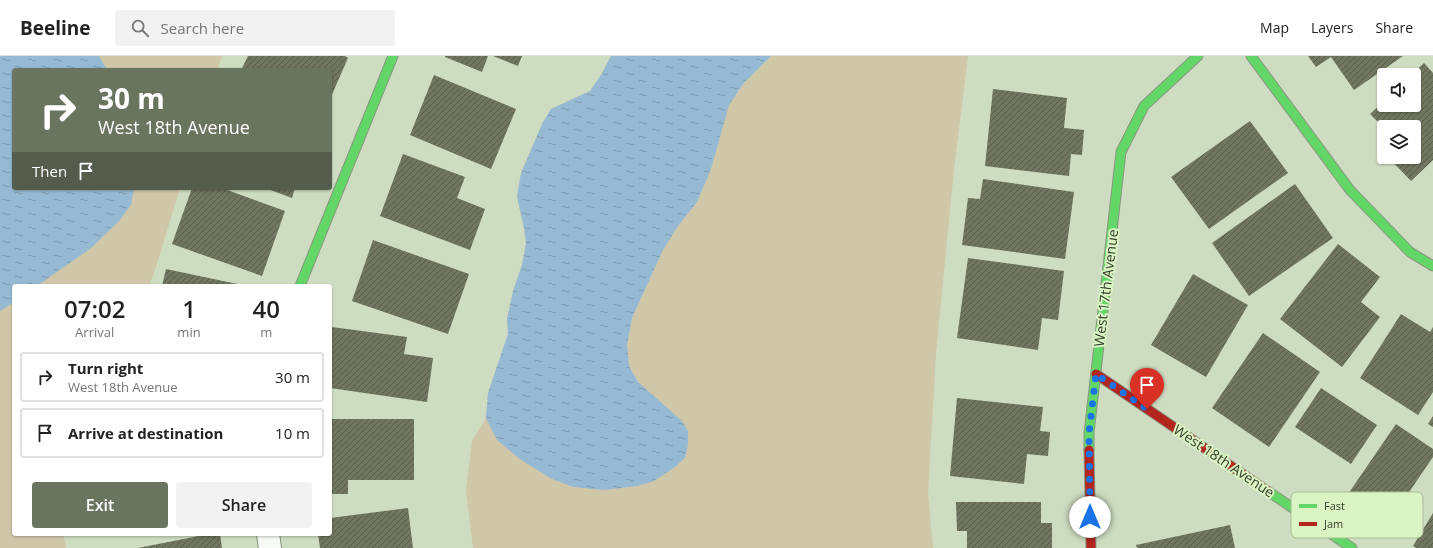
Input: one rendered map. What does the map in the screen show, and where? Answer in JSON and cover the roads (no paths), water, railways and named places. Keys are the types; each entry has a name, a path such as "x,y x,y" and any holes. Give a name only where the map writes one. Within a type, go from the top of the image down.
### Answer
{"street":[{"path":"301,284 393,56"},
{"name":"West 17th Avenue","path":"1091,548 1089,433 1121,152 1144,106 1198,56"},
{"path":"1251,56 1350,190 1410,252 1433,266"},
{"name":"West 18th Avenue","path":"1096,374 1291,507"},
{"path":"268,536 270,548"},
{"name":"West 18th Avenue","path":"1337,538 1352,548"}],"water":[{"path":"0,56 99,56 106,68 12,68 12,190 134,190 131,205 120,220 91,248 40,284 12,284 12,303 0,311"},
{"path":"611,56 771,56 743,84 729,105 711,169 697,202 676,229 662,252 632,318 627,345 629,366 638,382 682,421 688,431 688,445 685,458 675,467 654,481 637,486 604,490 573,487 552,479 521,460 497,440 486,418 488,393 508,334 507,319 513,291 522,265 526,243 517,197 521,173 543,122 551,109 590,91 601,75"}]}
